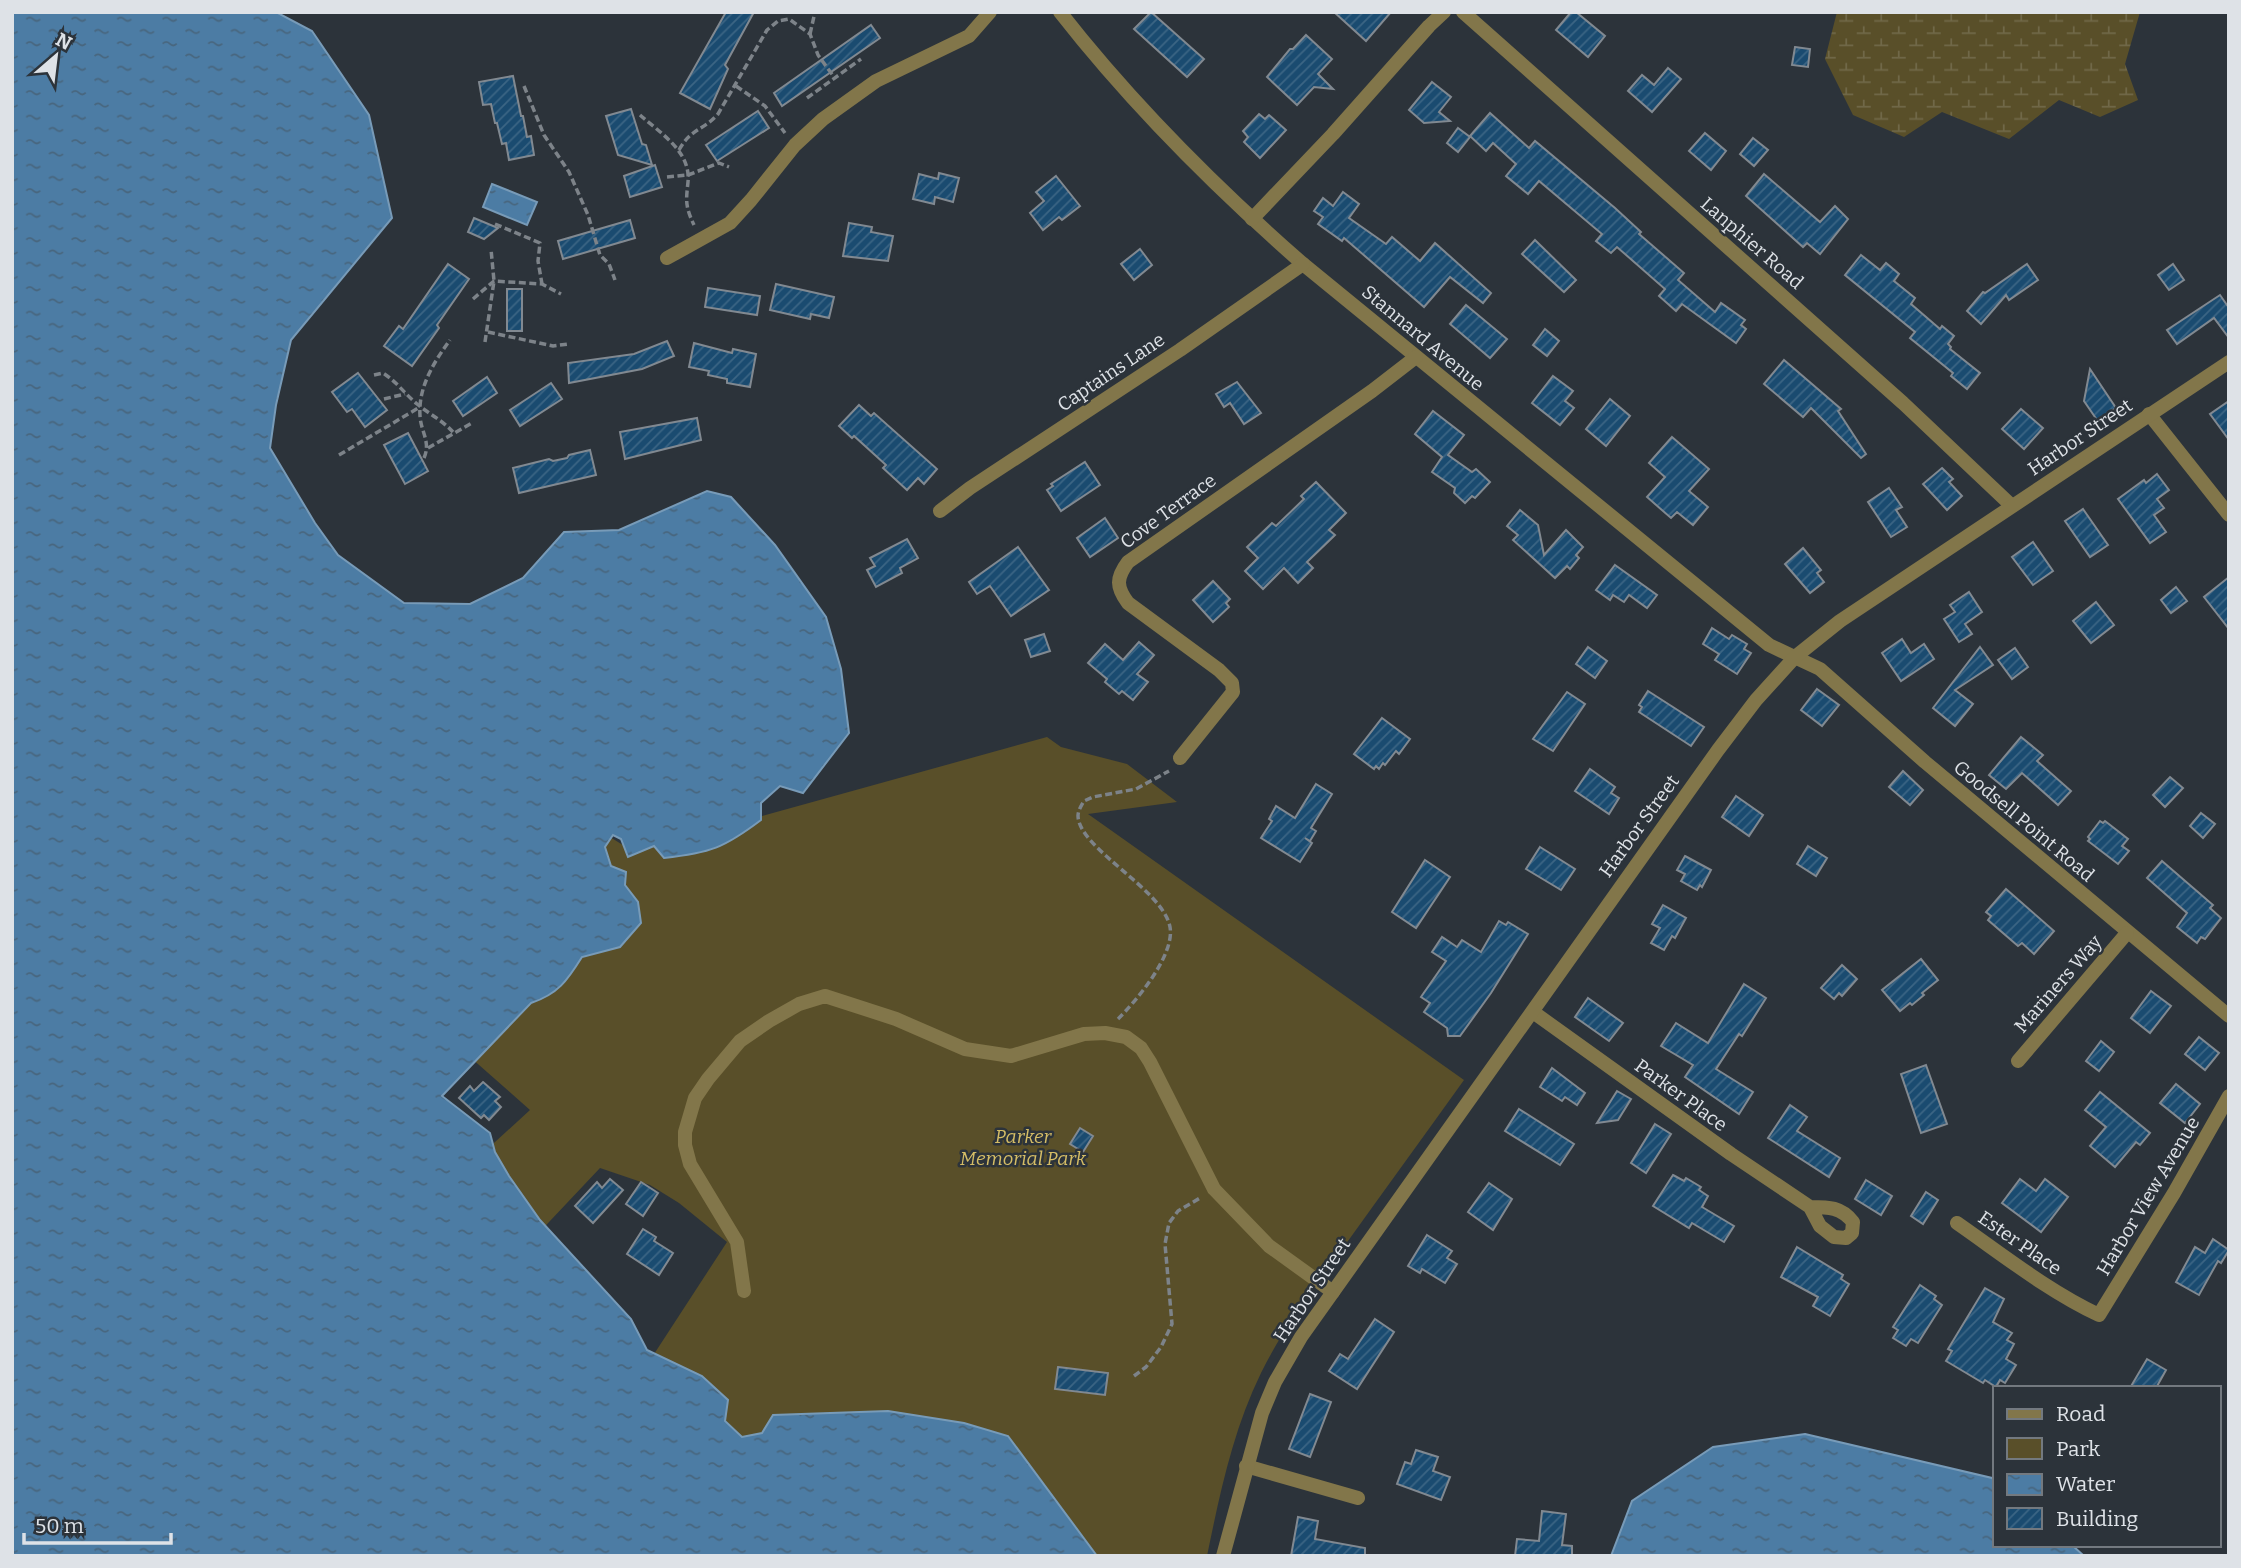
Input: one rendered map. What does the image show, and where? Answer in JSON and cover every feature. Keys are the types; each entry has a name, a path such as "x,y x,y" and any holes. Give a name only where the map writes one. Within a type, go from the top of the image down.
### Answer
{"street":[{"path":"667,258 730,223 795,145 823,119 876,80 969,36 990,12"},
{"name":"Stannard Avenue","path":"1060,12 1140,108 1252,219 1303,264 1769,645 1795,657"},
{"path":"1252,219 1444,12"},
{"name":"Lanphier Road","path":"1463,12 1903,403 2012,506"},
{"name":"Captains Lane","path":"940,511 970,488 1180,350 1303,264"},
{"name":"Cove Terrace","path":"1180,758 1233,692 1232,683 1219,670 1128,603 1120,592 1121,572 1128,562 1372,391 1416,357"},
{"name":"Harbor Street","path":"1223,1556 1262,1413 1275,1382 1301,1337 1703,770 1756,701 1795,657 1840,621 2229,362"},
{"path":"2149,414 2229,515"},
{"name":"Goodsell Point Road","path":"1795,657 1820,669 1925,762 2229,1016"},
{"name":"Mariners Way","path":"2018,1060 2127,933"},
{"path":"744,1291 737,1242 690,1164 685,1132 695,1098 732,1051 750,1034 799,1004 825,996 896,1019 965,1049 1011,1056 1084,1034 1105,1033 1126,1037 1141,1048 1214,1189 1269,1246 1333,1292"},
{"name":"Parker Place","path":"1533,1012 1731,1154 1810,1207"},
{"name":"Harbor View Avenue","path":"2099,1315 2174,1194 2229,1096"},
{"name":"Ester Place","path":"1957,1223 2041,1282 2099,1315"},
{"path":"1246,1466 1358,1498"}],"path":[{"path":"810,34 815,12"},
{"path":"679,150 695,129 709,124 718,114 767,30 778,21 789,19 810,34 818,55 834,77"},
{"path":"807,98 861,59"},
{"path":"735,85 765,106 777,122"},
{"path":"524,86 544,135 569,172 588,215 600,255 608,264 615,280"},
{"path":"640,115 684,157 688,175 685,191 687,211 701,239"},
{"path":"667,177 688,175 719,163 729,167"},
{"path":"495,224 540,243 538,261 542,284"},
{"path":"485,342 494,281 491,249"},
{"path":"472,299 494,281 542,284 561,294"},
{"path":"488,332 553,346 568,344"},
{"path":"428,449 421,424 420,407 429,369 450,340"},
{"path":"374,375 383,373 392,378 405,394 453,432"},
{"path":"384,399 405,394"},
{"path":"339,455 420,407"},
{"path":"424,458 428,449 472,423"},
{"path":"1105,1033 1151,981 1163,958 1170,930 1165,912 1082,828 1078,817 1080,808 1084,801 1093,797 1136,789 1163,776 1180,758"},
{"path":"1134,1376 1146,1367 1161,1347 1172,1324 1165,1244 1169,1223 1178,1211 1214,1189"}],"green space":[{"path":"1837,12 2140,12 2125,64 2138,100 2100,117 2059,100 2009,139 1942,112 1904,137 1853,115 1825,59"},
{"name":"Parker Memorial Park","path":"1047,737 1061,747 1127,764 1177,802 1088,814 1464,1080 1310,1293 1270,1356 1251,1395 1235,1439 1207,1556 1076,1556 750,1445 643,1371 727,1242 679,1203 650,1185 600,1168 533,1239 471,1164 530,1110 462,1050 610,837 626,847 726,826"}],"water":[{"path":"12,12 276,12 312,31 369,115 392,218 291,340 276,405 270,448 315,523 338,555 404,603 470,604 523,578 564,532 619,530 707,491 731,497 775,545 826,617 841,669 849,733 803,793 780,786 761,803 761,820 716,848 693,854 664,858 654,846 628,857 621,839 613,835 605,847 611,866 626,872 625,885 638,902 641,923 620,947 582,957 561,986 531,1003 442,1096 490,1133 495,1152 540,1220 631,1319 647,1350 702,1376 728,1400 725,1421 742,1437 762,1433 773,1415 888,1411 964,1423 1008,1436 1097,1556 12,1556"},
{"path":"492,184 537,202 527,225 483,207"},
{"path":"1805,1434 1992,1478 1993,1547 2074,1547 2084,1556 1611,1556 1632,1501 1713,1447"}],"building":[{"path":"726,12 754,12 725,65 728,69 710,109 680,93"},
{"path":"1151,12 1204,59 1187,77 1134,29"},
{"path":"1334,12 1391,12 1366,41"},
{"path":"1571,12 1576,12 1605,36 1588,57 1556,30"},
{"path":"871,25 880,38 782,106 774,93"},
{"path":"1306,35 1332,59 1318,74 1333,89 1314,87 1297,105 1267,77 1290,49"},
{"path":"1795,47 1810,49 1808,67 1792,65"},
{"path":"1668,68 1681,79 1652,112 1628,91 1642,75 1654,85"},
{"path":"513,76 521,116 527,137 531,136 534,155 509,160 506,143 502,144 491,104 483,105 479,82"},
{"path":"1432,82 1451,97 1439,112 1450,121 1424,123 1409,110"},
{"path":"631,109 652,165 618,155 606,116"},
{"path":"758,111 769,128 717,161 706,145"},
{"path":"1490,113 1529,148 1535,141 1615,208 1641,232 1639,234 1684,273 1678,280 1715,312 1721,303 1745,320 1741,325 1746,329 1736,343 1682,304 1676,311 1659,296 1665,289 1617,247 1611,253 1596,241 1602,234 1539,181 1528,194 1506,176 1516,164 1493,143 1486,151 1470,136"},
{"path":"1259,114 1265,119 1269,115 1286,130 1260,158 1244,142 1248,137 1243,131"},
{"path":"1458,128 1470,137 1458,152 1447,143"},
{"path":"1705,133 1726,151 1711,170 1689,151"},
{"path":"1753,138 1768,150 1754,166 1740,154"},
{"path":"655,165 662,187 630,197 624,176"},
{"path":"939,173 959,178 953,202 935,197 934,204 913,199 919,174 938,179"},
{"path":"1764,174 1820,222 1835,206 1848,219 1820,254 1807,243 1803,247 1746,196"},
{"path":"1056,176 1080,206 1062,220 1059,217 1043,230 1030,213 1044,201 1036,192"},
{"path":"1343,192 1359,204 1349,218 1386,244 1392,237 1420,261 1435,243 1491,293 1483,303 1450,277 1424,307 1344,238 1342,241 1318,224 1323,217 1314,211 1323,198 1333,206"},
{"path":"474,218 498,228 484,239 468,232"},
{"path":"630,220 635,238 563,259 558,241"},
{"path":"849,223 872,227 871,232 893,236 888,261 843,256"},
{"path":"1535,240 1576,280 1564,292 1522,254"},
{"path":"1140,249 1152,265 1134,280 1121,264"},
{"path":"1861,255 1880,270 1886,263 1899,274 1894,281 1915,298 1911,304 1940,329 1942,326 1954,336 1948,344 1950,349 1980,373 1967,389 1951,376 1953,373 1910,338 1915,332 1845,275"},
{"path":"448,264 469,279 412,366 384,346 399,326 403,329"},
{"path":"2027,264 2038,280 2009,300 2006,295 1981,324 1967,311 1983,292"},
{"path":"2173,264 2184,280 2169,290 2158,275"},
{"path":"776,284 834,297 829,318 811,314 810,319 770,310"},
{"path":"708,288 760,296 757,315 705,307"},
{"path":"507,289 522,289 522,331 507,331"},
{"path":"2220,295 2229,308 2229,338 2214,318 2177,344 2167,330"},
{"path":"1466,305 1507,339 1490,358 1450,324"},
{"path":"1545,329 1559,341 1547,356 1533,345"},
{"path":"667,341 674,356 642,369 569,383 568,363 634,354"},
{"path":"694,343 732,353 733,349 756,354 750,387 727,383 727,379 708,375 709,371 689,367"},
{"path":"1784,360 1841,409 1838,411 1866,454 1861,458 1811,408 1803,417 1764,384"},
{"path":"2090,369 2116,408 2097,420 2084,401"},
{"path":"358,373 387,410 365,427 352,409 347,412 332,392"},
{"path":"1553,376 1573,391 1565,401 1574,408 1560,425 1532,403"},
{"path":"487,377 497,393 463,416 453,401"},
{"path":"1237,382 1261,413 1244,424 1230,403 1224,407 1216,394"},
{"path":"551,383 562,399 520,426 510,410"},
{"path":"1610,399 1630,416 1606,446 1586,429"},
{"path":"2229,401 2229,440 2210,414"},
{"path":"859,405 871,416 874,413 937,469 924,484 918,478 907,490 883,468 886,465 839,426"},
{"path":"2021,409 2043,428 2024,449 2002,429"},
{"path":"1433,411 1464,435 1448,455 1472,472 1476,469 1490,482 1475,498 1472,496 1465,503 1454,493 1455,488 1432,472 1442,457 1415,434"},
{"path":"697,418 701,440 625,459 620,432"},
{"path":"408,433 428,471 405,484 384,445"},
{"path":"1672,437 1709,469 1689,491 1708,507 1693,525 1677,512 1671,518 1647,497 1665,477 1649,463"},
{"path":"590,450 596,475 519,493 513,468 549,459 553,461 567,458 569,455"},
{"path":"1085,462 1100,485 1061,511 1047,490 1053,486 1051,484"},
{"path":"1942,468 1953,479 1949,482 1962,496 1947,510 1923,484"},
{"path":"2157,474 2169,490 2157,499 2164,508 2154,515 2166,532 2150,543 2118,499"},
{"path":"1316,482 1346,513 1329,530 1335,535 1307,562 1313,568 1298,583 1284,568 1263,589 1245,571 1258,558 1247,547 1272,523 1276,526 1304,499 1301,496"},
{"path":"1889,488 1902,507 1896,510 1907,527 1891,537 1868,502"},
{"path":"2083,509 2108,545 2090,557 2065,521"},
{"path":"1520,510 1538,525 1544,555 1566,530 1583,547 1576,555 1579,558 1570,569 1567,566 1555,578 1513,540 1518,535 1507,526"},
{"path":"1105,518 1118,538 1090,557 1077,538"},
{"path":"907,539 918,558 900,568 902,573 876,587 867,570 875,566 870,558"},
{"path":"2033,542 2053,571 2033,585 2012,557"},
{"path":"1018,547 1049,590 1011,616 990,586 977,594 969,582"},
{"path":"1803,548 1821,570 1817,573 1824,582 1810,593 1785,564"},
{"path":"1615,565 1657,595 1647,608 1629,595 1624,602 1613,595 1610,600 1596,590"},
{"path":"2229,577 2229,629 2204,597"},
{"path":"1213,581 1230,599 1226,603 1229,607 1213,622 1193,600"},
{"path":"2176,587 2187,601 2171,613 2161,600"},
{"path":"1969,592 1982,612 1965,624 1972,634 1959,642 1944,619 1955,612 1950,605"},
{"path":"2096,602 2114,625 2091,643 2073,621"},
{"path":"1712,628 1729,639 1732,635 1747,644 1744,649 1751,653 1737,674 1715,660 1719,654 1703,644"},
{"path":"1044,634 1050,651 1031,657 1025,640"},
{"path":"1902,639 1911,653 1924,644 1934,659 1901,681 1882,653"},
{"path":"1139,642 1154,655 1137,674 1148,682 1133,700 1122,691 1119,694 1105,682 1107,679 1088,663 1105,644 1123,660"},
{"path":"1588,647 1607,661 1595,678 1576,664"},
{"path":"1980,647 1993,665 1955,690 1973,704 1955,726 1933,708"},
{"path":"2015,648 2028,667 2012,679 1998,660"},
{"path":"1817,689 1839,705 1822,726 1801,710"},
{"path":"1648,691 1704,727 1691,746 1639,712 1642,707 1639,705"},
{"path":"1567,692 1585,704 1553,751 1533,739"},
{"path":"1382,718 1410,739 1399,754 1396,751 1385,765 1383,763 1379,769 1376,766 1374,769 1354,754"},
{"path":"2021,737 2043,755 2037,761 2071,791 2058,805 2022,773 2006,789 1989,775"},
{"path":"1590,769 1615,787 1611,793 1619,798 1609,814 1575,791"},
{"path":"1903,771 1923,790 1910,805 1889,787"},
{"path":"2170,777 2183,788 2165,807 2153,795"},
{"path":"1316,784 1332,794 1311,828 1316,831 1310,841 1305,838 1312,843 1300,862 1261,838 1272,821 1269,819 1276,806 1295,818"},
{"path":"1736,796 1763,815 1749,836 1722,817"},
{"path":"2201,813 2215,824 2203,838 2190,826"},
{"path":"2100,821 2105,821 2128,839 2122,846 2129,851 2118,864 2088,841"},
{"path":"1808,846 1827,858 1816,876 1797,864"},
{"path":"1540,847 1575,869 1561,890 1526,869"},
{"path":"1685,856 1711,870 1702,887 1700,885 1697,890 1681,881 1685,874 1677,870"},
{"path":"1425,860 1450,877 1416,928 1392,912"},
{"path":"2162,861 2213,905 2210,908 2221,918 2205,939 2201,937 2197,943 2177,927 2187,913 2147,878"},
{"path":"2006,889 2054,931 2034,954 2022,943 2018,946 1988,920 1991,916 1986,912"},
{"path":"1663,905 1686,918 1675,938 1672,936 1664,950 1651,943 1660,928 1652,924"},
{"path":"1499,921 1506,925 1508,922 1528,934 1460,1036 1448,1036 1447,1028 1424,1012 1430,1003 1421,997 1446,961 1432,952 1442,937 1457,947 1462,940 1481,952"},
{"path":"1921,959 1938,980 1912,1005 1910,1003 1900,1011 1882,990"},
{"path":"1842,965 1857,979 1842,996 1839,993 1834,999 1821,988"},
{"path":"1744,984 1766,998 1742,1036 1739,1034 1716,1069 1753,1092 1739,1114 1685,1077 1693,1065 1661,1046 1676,1023 1708,1043"},
{"path":"2151,991 2171,1006 2150,1033 2131,1018"},
{"path":"1588,998 1623,1023 1609,1041 1575,1017"},
{"path":"2199,1037 2219,1053 2205,1070 2185,1054"},
{"path":"2101,1041 2114,1052 2099,1071 2086,1061"},
{"path":"1926,1065 1947,1124 1921,1133 1901,1074"},
{"path":"1552,1068 1585,1093 1577,1105 1565,1097 1562,1101 1540,1087"},
{"path":"483,1082 500,1097 495,1101 501,1107 489,1120 484,1115 481,1118 459,1098 470,1086 474,1091"},
{"path":"2176,1084 2200,1104 2185,1123 2160,1103"},
{"path":"1617,1091 1631,1099 1618,1120 1597,1123"},
{"path":"2100,1092 2150,1133 2140,1145 2136,1142 2115,1167 2090,1146 2106,1127 2085,1110"},
{"path":"1790,1105 1807,1117 1797,1131 1840,1158 1829,1177 1768,1138"},
{"path":"1519,1109 1574,1144 1560,1165 1505,1131"},
{"path":"1655,1124 1671,1134 1646,1173 1631,1163"},
{"path":"1080,1128 1093,1136 1083,1152 1070,1144"},
{"path":"1673,1175 1684,1181 1686,1178 1701,1187 1699,1190 1708,1196 1702,1207 1734,1226 1724,1242 1692,1223 1689,1228 1653,1206"},
{"path":"610,1179 623,1190 593,1223 575,1206 597,1182 602,1188"},
{"path":"2020,1179 2036,1191 2045,1179 2068,1197 2041,1232 2002,1203"},
{"path":"1866,1180 1892,1196 1881,1215 1855,1199"},
{"path":"641,1182 658,1193 643,1216 626,1204"},
{"path":"1489,1183 1512,1199 1493,1230 1468,1212"},
{"path":"1926,1192 1938,1200 1923,1224 1911,1216"},
{"path":"643,1229 656,1237 654,1241 673,1253 659,1275 627,1254"},
{"path":"1427,1235 1452,1251 1447,1258 1457,1264 1445,1283 1422,1269 1420,1273 1408,1266"},
{"path":"2213,1239 2229,1250 2221,1263 2218,1261 2199,1295 2176,1282 2195,1247 2205,1253"},
{"path":"1797,1247 1843,1275 1841,1279 1849,1284 1830,1316 1813,1306 1818,1297 1781,1277"},
{"path":"1920,1285 1936,1296 1934,1299 1942,1305 1918,1343 1911,1339 1906,1346 1893,1338 1898,1330 1893,1327"},
{"path":"1985,1288 2004,1299 1993,1322 2012,1333 2007,1340 2014,1344 2006,1359 2016,1365 2005,1383 2000,1380 1994,1386 1985,1380 1983,1383 1946,1361 1952,1351 1948,1349"},
{"path":"1375,1319 1394,1332 1357,1389 1329,1371 1340,1354 1348,1359"},
{"path":"2147,1359 2166,1370 2157,1386 2131,1386"},
{"path":"1058,1367 1108,1373 1105,1395 1055,1389"},
{"path":"1310,1394 1331,1402 1310,1457 1289,1449"},
{"path":"1416,1450 1438,1457 1433,1471 1450,1477 1441,1500 1397,1484 1405,1462 1411,1464"},
{"path":"1542,1511 1566,1514 1562,1545 1572,1546 1572,1556 1515,1556 1517,1539 1539,1541"},
{"path":"1298,1517 1318,1521 1315,1539 1365,1548 1365,1556 1291,1556"}]}
